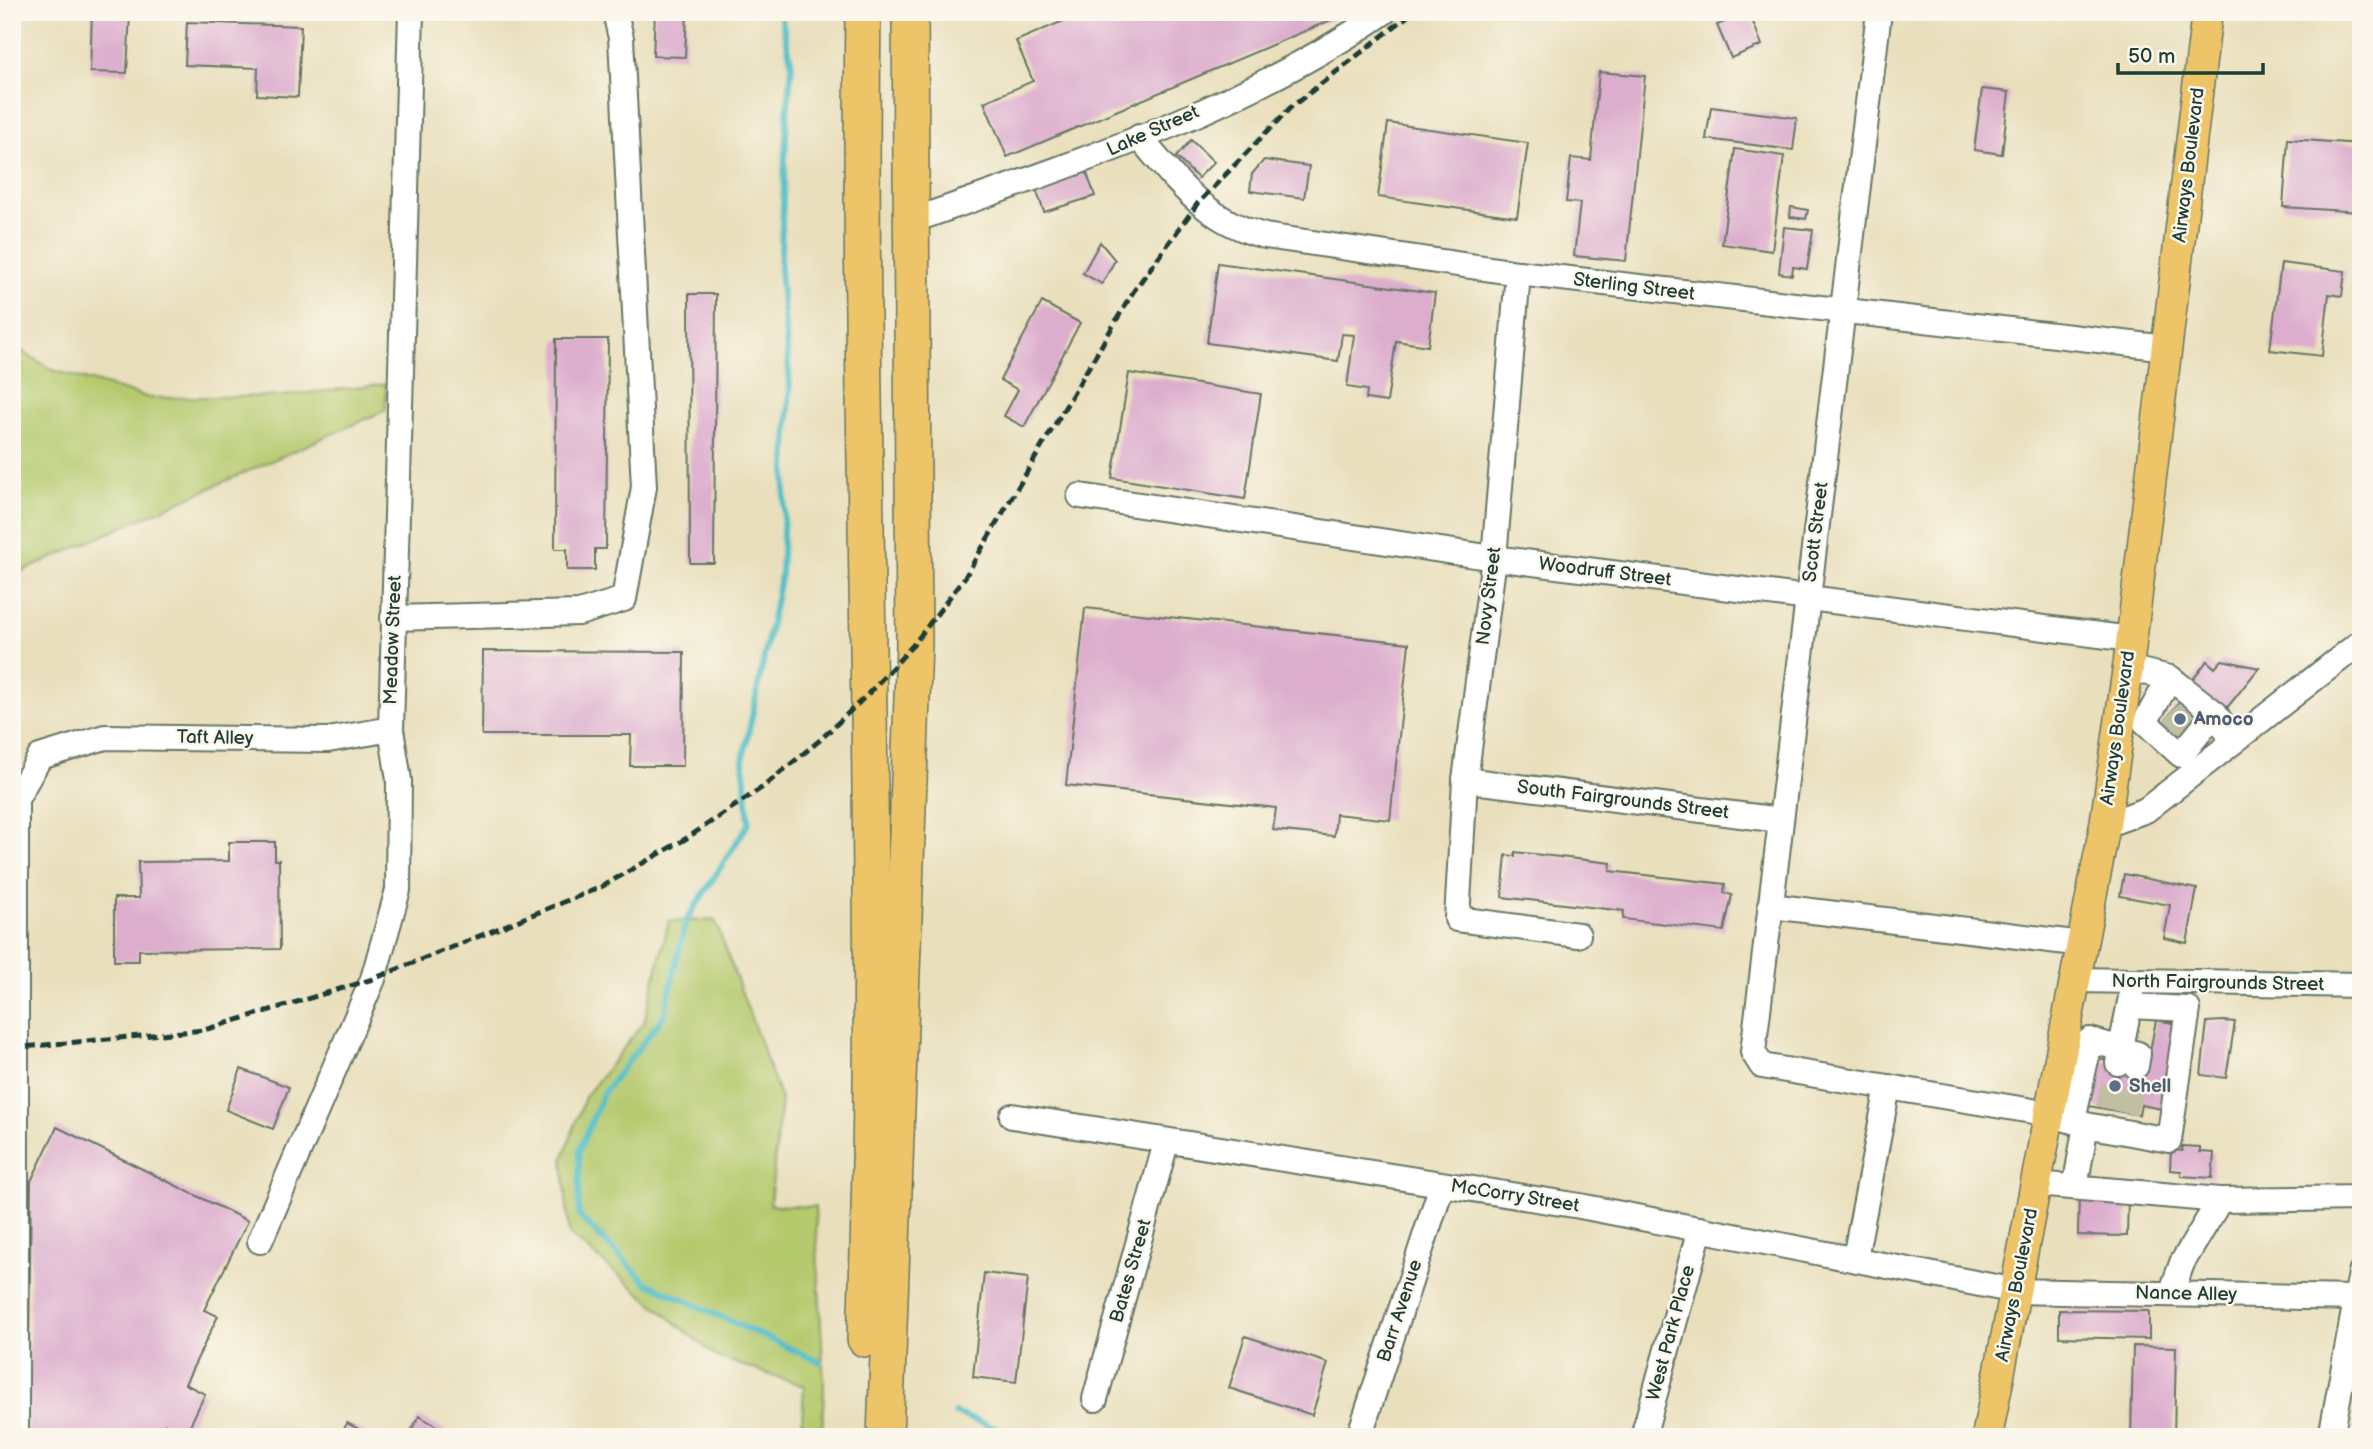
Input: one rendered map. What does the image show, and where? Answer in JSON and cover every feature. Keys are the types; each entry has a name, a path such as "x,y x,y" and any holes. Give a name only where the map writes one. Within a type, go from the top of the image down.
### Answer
{"highway":[{"path":"860,1437 870,1104 871,862 863,12"},
{"path":"885,1437 914,643 910,12"}],"main road":[{"name":"Airways Boulevard","path":"1987,1437 2036,1184 2095,1120 2078,1037 2076,980 2105,825 2164,719 2128,668 2207,12"}],"street":[{"name":"Meadow Street","path":"260,1241 373,979 398,890 399,780 391,729 411,12"},
{"path":"393,618 579,613 625,599 644,487 622,52 615,12"},
{"name":"Lake Street","path":"911,221 1096,156 1278,75 1353,33 1384,12"},
{"name":"Scott Street","path":"1879,12 1753,1052 1762,1066 1888,1087"},
{"name":"Sterling Street","path":"1139,137 1198,203 1239,230 1265,236 1518,273 1844,313 2167,348"},
{"name":"Novy Street","path":"1518,273 1494,558 1465,780 1457,919 1578,935"},
{"name":"Woodruff Street","path":"1080,496 1494,558 2131,639"},
{"path":"2105,825 2146,810 2188,763 2233,741 2361,642"},
{"path":"2128,668 2171,678 2216,713 2233,741"},
{"path":"2171,678 2164,719 2188,763"},
{"path":"2164,719 2216,713"},
{"path":"2164,719 2188,763"},
{"name":"Taft Alley","path":"12,1436 16,1428 16,799 40,757 105,737 328,740 391,729"},
{"name":"South Fairgrounds Street","path":"1465,780 1780,820"},
{"path":"1770,906 2083,944"},
{"name":"North Fairgrounds Street","path":"2076,980 2361,985"},
{"path":"2078,1037 2125,1059 2134,981"},
{"path":"1855,1258 1888,1087 2095,1120 2169,1140 2188,1009 2130,1006"},
{"name":"McCorry Street","path":"1012,1116 1700,1228 2016,1291"},
{"path":"2075,1186 2095,1120"},
{"name":"Bates Street","path":"1095,1399 1166,1143"},
{"path":"2036,1184 2220,1200 2361,1198"},
{"name":"Barr Avenue","path":"1359,1437 1442,1185"},
{"path":"2171,1294 2182,1263 2220,1200"},
{"name":"West Park Place","path":"1643,1437 1700,1228"},
{"path":"2330,1437 2353,1352 2356,1298 2361,1273"},
{"name":"Nance Alley","path":"2016,1291 2356,1298"}],"green space":[{"path":"12,345 53,370 150,398 281,396 386,384 386,410 12,576"},
{"path":"715,920 781,1099 770,1205 815,1207 824,1387 822,1437 801,1437 804,1386 717,1357 569,1234 563,1159 585,1097 644,1022 669,921"}],"building":[{"path":"92,12 130,12 127,73 90,72"},
{"path":"655,12 687,12 685,57 653,56"},
{"path":"1098,12 1350,12 1007,157 984,102 1033,81 1016,41 1082,13 1084,18"},
{"path":"1749,12 1762,45 1731,58 1717,25"},
{"path":"187,22 301,26 298,97 257,95 258,68 185,65"},
{"path":"1599,72 1645,76 1626,261 1574,256 1580,203 1566,202 1571,158 1591,160"},
{"path":"1982,89 2009,92 2002,154 1974,150"},
{"path":"1711,107 1797,118 1793,150 1706,139"},
{"path":"1388,123 1528,143 1517,217 1378,197"},
{"path":"2288,139 2361,144 2361,212 2283,207"},
{"path":"1191,140 1214,162 1198,178 1176,157"},
{"path":"1735,149 1784,156 1772,251 1722,244"},
{"path":"1264,160 1309,166 1304,198 1250,191 1252,174"},
{"path":"1085,168 1095,196 1044,212 1035,186"},
{"path":"1791,207 1808,210 1806,219 1790,217"},
{"path":"1784,227 1813,230 1807,269 1793,267 1792,275 1779,273"},
{"path":"1100,242 1115,260 1102,284 1083,273"},
{"path":"1218,263 1435,293 1428,346 1396,341 1387,402 1366,399 1367,390 1347,387 1354,335 1342,334 1338,361 1207,343"},
{"path":"2281,263 2345,271 2342,296 2329,294 2322,356 2270,350"},
{"path":"689,294 716,294 714,563 690,563"},
{"path":"1042,302 1080,323 1024,427 1004,416 1018,390 1000,380"},
{"path":"556,339 608,339 606,549 595,549 595,570 567,570 567,549 555,549"},
{"path":"1129,373 1261,394 1245,499 1112,478"},
{"path":"1085,608 1409,643 1390,820 1336,814 1334,836 1273,830 1276,808 1066,785"},
{"path":"483,651 684,652 683,766 630,766 631,735 482,735"},
{"path":"2222,660 2259,668 2222,714 2187,687 2207,661 2215,668"},
{"name":"Amoco","path":"2186,693 2203,707 2179,740 2161,726"},
{"path":"229,842 275,842 275,860 279,860 280,949 139,950 139,961 114,961 114,898 139,898 138,862 229,861"},
{"path":"1515,852 1611,863 1610,871 1725,884 1724,893 1732,895 1724,931 1623,919 1624,911 1502,897 1506,855 1515,856"},
{"path":"2124,874 2197,889 2187,943 2164,938 2170,905 2120,896"},
{"path":"2156,1020 2182,1025 2167,1110 2141,1105 2139,1115 2083,1105 2091,1058 2147,1067"},
{"path":"2207,1022 2235,1022 2226,1078 2201,1075"},
{"path":"241,1069 289,1087 273,1129 226,1110"},
{"path":"57,1127 248,1221 204,1310 218,1316 185,1384 205,1394 186,1434 165,1424 159,1437 35,1437 28,1433 31,1181"},
{"path":"2182,1146 2200,1147 2200,1152 2214,1153 2212,1178 2181,1176 2181,1171 2170,1170 2171,1150 2182,1151"},
{"path":"2079,1196 2128,1197 2127,1236 2078,1235"},
{"path":"984,1273 1028,1278 1016,1382 973,1377"},
{"path":"2059,1310 2149,1311 2149,1339 2059,1337"},
{"path":"1245,1336 1328,1363 1312,1415 1229,1388"},
{"path":"2133,1346 2176,1347 2174,1437 2131,1437"},
{"path":"419,1416 447,1432 444,1437 408,1437"},
{"path":"347,1423 374,1437 340,1437"}],"waterway":[{"path":"780,12 792,65 787,114 780,270 790,385 781,574 743,760 749,823 686,921 664,1016 604,1092 579,1151 579,1216 647,1283 820,1362"},
{"path":"955,1413 1020,1437"}],"tunnel":[{"path":"2171,712 2189,727"},
{"path":"2108,1109 2118,1063"},
{"path":"2125,1113 2136,1066"}],"railway":[{"path":"12,1048 204,1030 373,979 601,887 687,838 763,787 820,740 868,694 914,644 965,577 1133,292 1198,203 1290,108 1413,12"}],"place":[{"name":"Amoco","path":"2180,719"},
{"name":"Shell","path":"2115,1086"}]}
